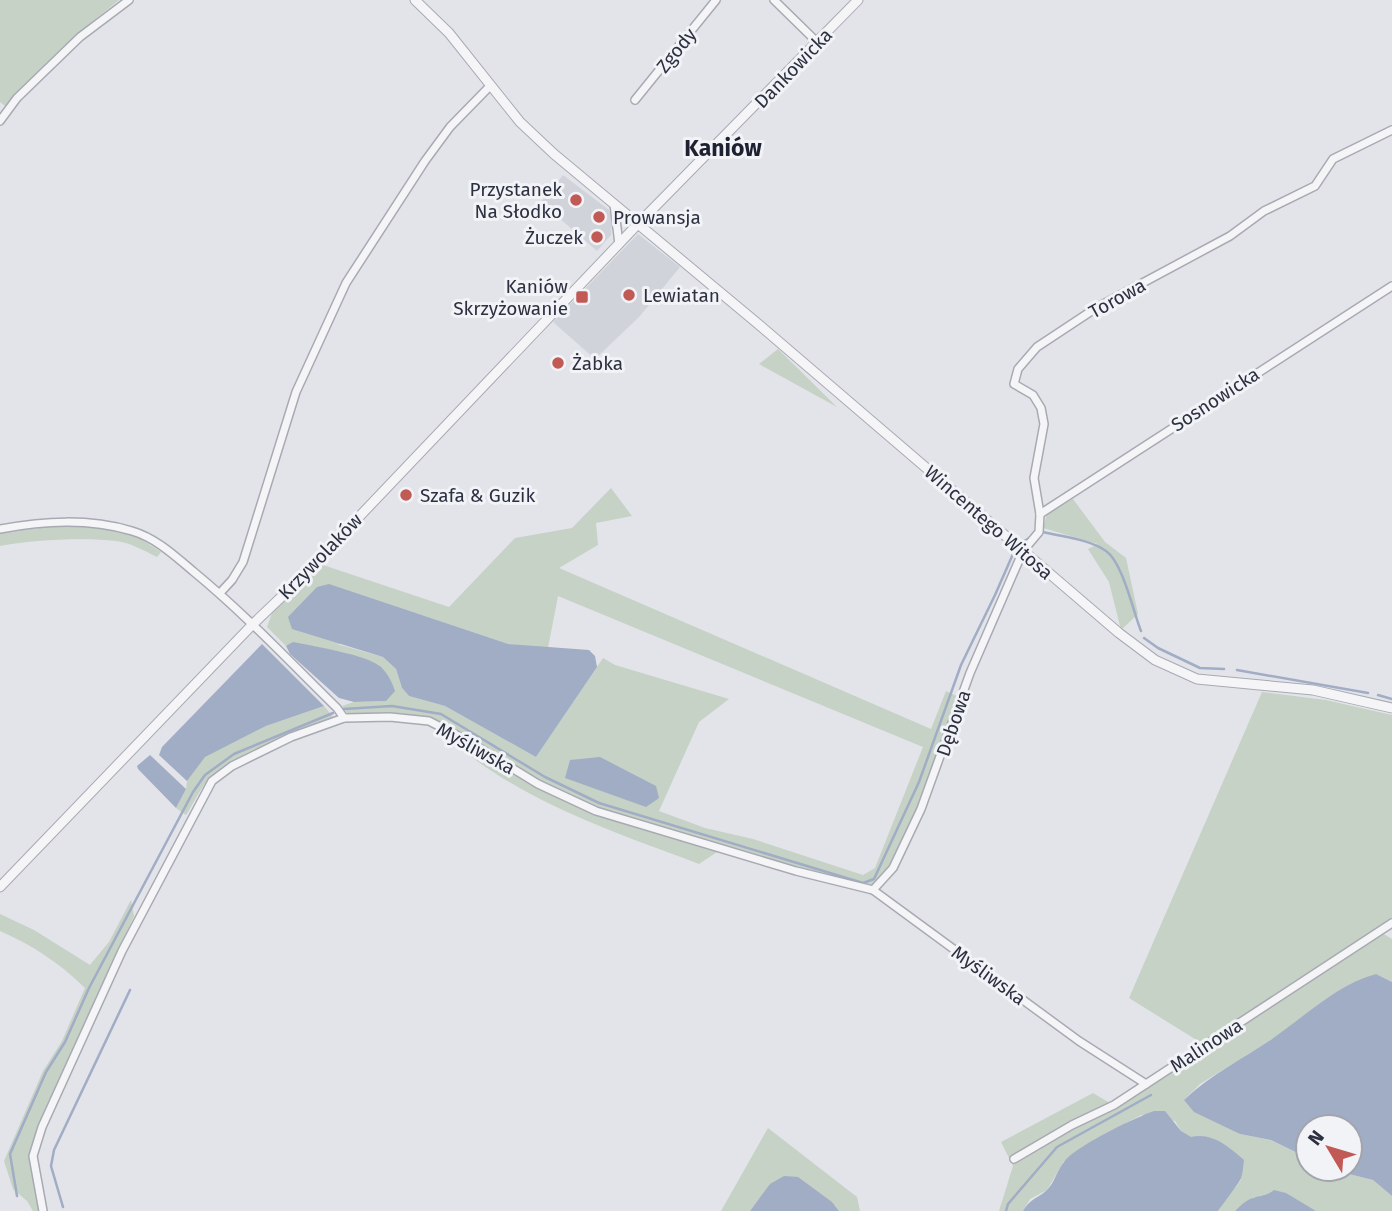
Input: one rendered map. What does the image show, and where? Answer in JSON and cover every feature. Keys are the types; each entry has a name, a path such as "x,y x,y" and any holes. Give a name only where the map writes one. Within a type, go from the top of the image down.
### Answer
{"street":[{"path":"0,121 17,98 80,37 129,0"},
{"name":"Wincentego Witosa","path":"415,0 449,33 534,137 1155,660 1197,679 1312,690 1392,708"},
{"name":"Zgody","path":"635,100 716,0"},
{"path":"774,0 817,42"},
{"name":"Dankowicka","path":"638,224 858,0"},
{"path":"219,593 232,580 243,562 296,392 346,284 425,161 450,127 490,86"},
{"name":"Torowa","path":"1023,551 1039,532 1040,513 1034,478 1044,424 1041,408 1033,395 1014,384 1018,369 1037,347 1096,308 1230,236 1264,211 1315,186 1334,159 1392,130"},
{"path":"614,204 619,244"},
{"name":"Krzywolaków","path":"0,887 638,224"},
{"name":"Sosnowicka","path":"1040,513 1392,286"},
{"path":"0,529 55,521 97,523 134,531 161,545 253,624 344,718"},
{"name":"Dębowa","path":"873,890 893,867 920,809 970,673 1023,551"},
{"name":"Myśliwska","path":"43,1211 33,1156 42,1127 122,951 212,781 232,766 291,737 344,718 390,717 429,721 468,741 538,784 596,811 796,871 873,890 1079,1041 1146,1084"},
{"name":"Malinowa","path":"1014,1159 1072,1125 1114,1105 1392,923"}],"shaded area":[{"path":"563,175 609,210 612,218 611,235 597,251 541,202"},
{"path":"638,234 680,267 640,316 595,359 553,322"}],"green space":[{"path":"0,0 119,0 60,50 5,106 0,102"},
{"path":"778,349 837,407 759,364"},
{"path":"611,488 632,516 596,523 598,545 559,568 931,729 946,691 957,696 910,827 898,853 875,883 864,885 746,853 717,852 699,864 590,822 521,789 488,769 457,746 429,719 348,714 342,706 354,702 386,701 379,665 342,652 294,643 286,646 267,627 272,613 320,564 449,607 515,538 572,528","holes":["558,596 923,747 875,868 863,875 753,839 705,828 659,811 699,722 729,699 615,665 603,658 536,757 445,706 409,696 402,688 396,669 383,657 337,644 507,644 548,648"]},
{"path":"1073,499 1105,542 1126,558 1138,614 1121,630 1109,582 1088,549 1098,544 1043,528 1047,514"},
{"path":"54,526 95,527 131,533 161,552 157,557 121,542 89,539 0,546 0,533"},
{"path":"1262,692 1326,700 1392,715 1392,918 1203,1044 1129,998"},
{"path":"324,706 334,718 236,759 210,778 186,815 176,808 187,781 204,757 266,726"},
{"path":"131,900 134,916 39,1127 30,1155 39,1211 33,1211 27,1201 13,1189 4,1161 43,1071 62,1041 85,988 45,955 0,931 0,914 34,930 90,965 109,942"},
{"path":"1382,933 1392,939 1392,982 1376,974 1200,1084 1184,1100 1240,1134 1271,1140 1294,1151 1294,1183 1364,1183 1364,1178 1373,1180 1392,1196 1392,1211 1316,1211 1303,1204 1254,1197 1235,1211 1218,1211 1241,1180 1181,1131 1175,1121 1141,1115 1082,1147 1064,1161 1047,1190 1030,1199 1023,1211 999,1211 1013,1166 1001,1142 1093,1093 1115,1106"},
{"path":"768,1128 857,1197 860,1211 839,1211 832,1202 759,1199 750,1211 721,1211"}],"water":[{"path":"329,584 508,644 589,650 595,656 597,667 536,757 445,706 409,696 402,688 396,669 383,657 292,629 288,617 317,587"},
{"path":"293,642 340,652 374,663 386,672 395,691 386,701 354,702 339,698 290,654 286,646"},
{"path":"262,644 324,706 266,726 205,757 187,781 159,755 162,747"},
{"path":"150,755 186,789 176,808 138,769 137,766"},
{"path":"600,757 656,786 659,798 646,807 565,778 570,760"},
{"path":"1376,974 1392,982 1392,1196 1373,1180 1364,1178 1364,1113 1294,1113 1294,1151 1271,1140 1240,1134 1194,1112 1184,1100 1215,1075 1272,1039 1335,993"},
{"path":"1154,1111 1165,1111 1181,1131 1191,1137 1213,1139 1244,1160 1240,1180 1218,1211 1023,1211 1050,1187 1070,1156 1106,1133"},
{"path":"784,1176 798,1177 832,1202 839,1211 750,1211 770,1184"},
{"path":"1274,1190 1286,1193 1316,1211 1235,1211 1250,1199"}],"waterway":[{"path":"1043,532 1092,544 1112,557 1122,576 1141,631"},
{"path":"1021,543 1031,537"},
{"path":"344,709 392,706 441,714 545,777 599,803 863,883 874,879 919,782 961,665 1013,554"},
{"path":"1144,638 1158,648 1200,668 1224,669"},
{"path":"1237,670 1368,693"},
{"path":"1378,695 1392,699"},
{"path":"17,1196 10,1154 46,1072 65,1042 89,988 193,792 205,775 234,754 333,713"},
{"path":"63,1207 51,1166 54,1150 130,990"},
{"path":"1006,1211 1008,1204 1057,1147 1151,1095"}],"place":[{"name":"Przystanek Na Słodko","path":"576,200"},
{"name":"Prowansja","path":"599,217"},
{"name":"Żuczek","path":"597,237"},
{"name":"Lewiatan","path":"629,295"},
{"name":"Kaniów Skrzyżowanie","path":"582,297"},
{"name":"Żabka","path":"558,363"},
{"name":"Szafa & Guzik","path":"406,495"}],"district":[{"name":"Kaniów","path":"723,148"}]}
